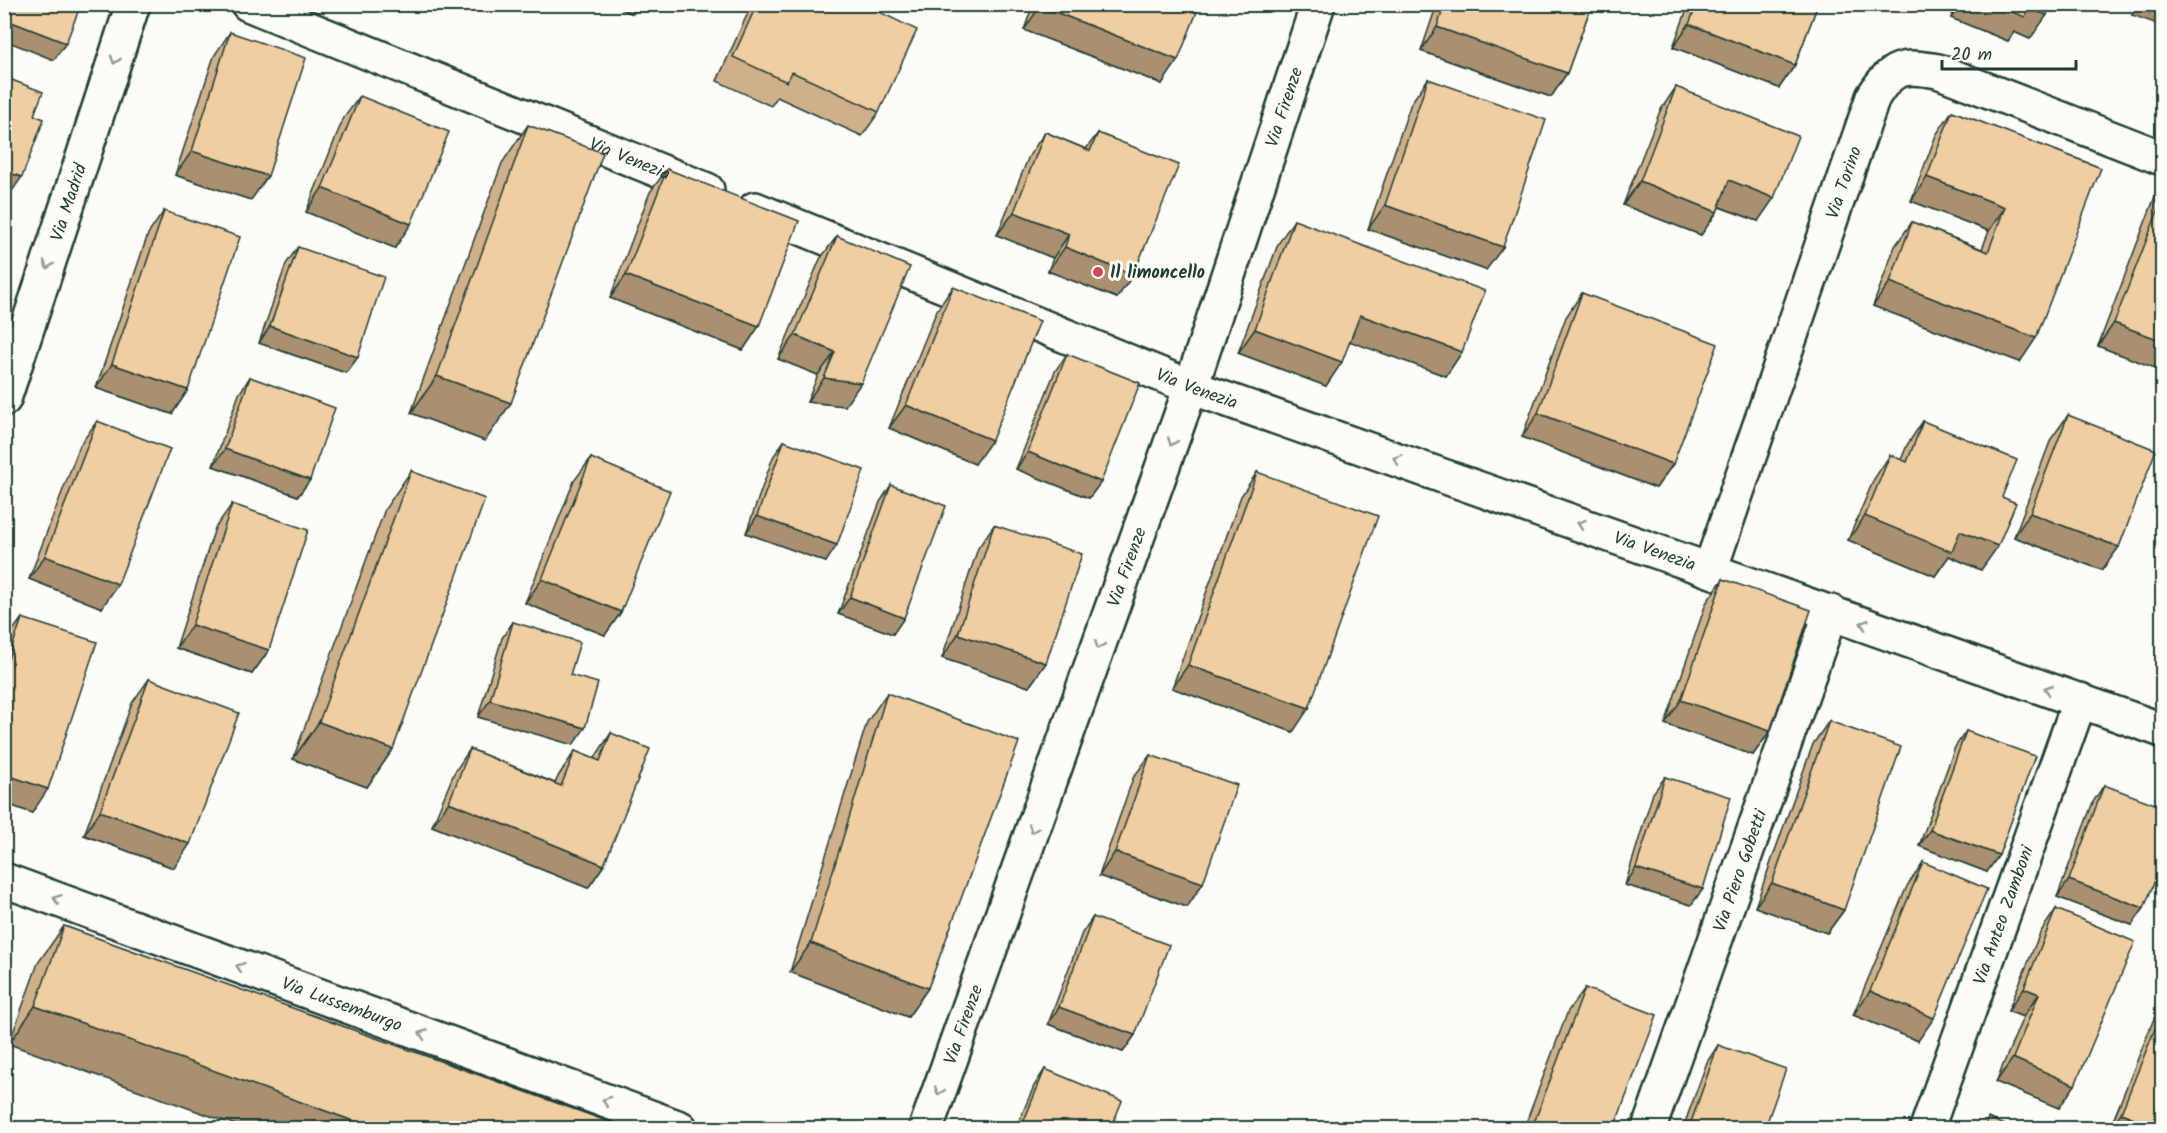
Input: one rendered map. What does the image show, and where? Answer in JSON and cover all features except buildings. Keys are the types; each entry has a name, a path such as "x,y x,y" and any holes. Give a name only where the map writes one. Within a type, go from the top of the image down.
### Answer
{"street":[{"name":"Via Madrid","path":"4,399 133,4"},
{"name":"Via Venezia","path":"248,4 1191,387 2163,730"},
{"name":"Via Firenze","path":"926,1128 1191,387 1318,4"},
{"name":"Via Torino","path":"1710,570 1873,97 1882,81 1893,71 1916,68 1938,71 2163,158"},
{"name":"Via Piero Gobetti","path":"1649,1128 1830,612"},
{"name":"Via Anteo Zamboni","path":"1927,1128 2080,700"},
{"name":"Via Lussemburgo","path":"4,880 680,1128"}],"place":[{"name":"Il limoncello","path":"1098,272"}]}
